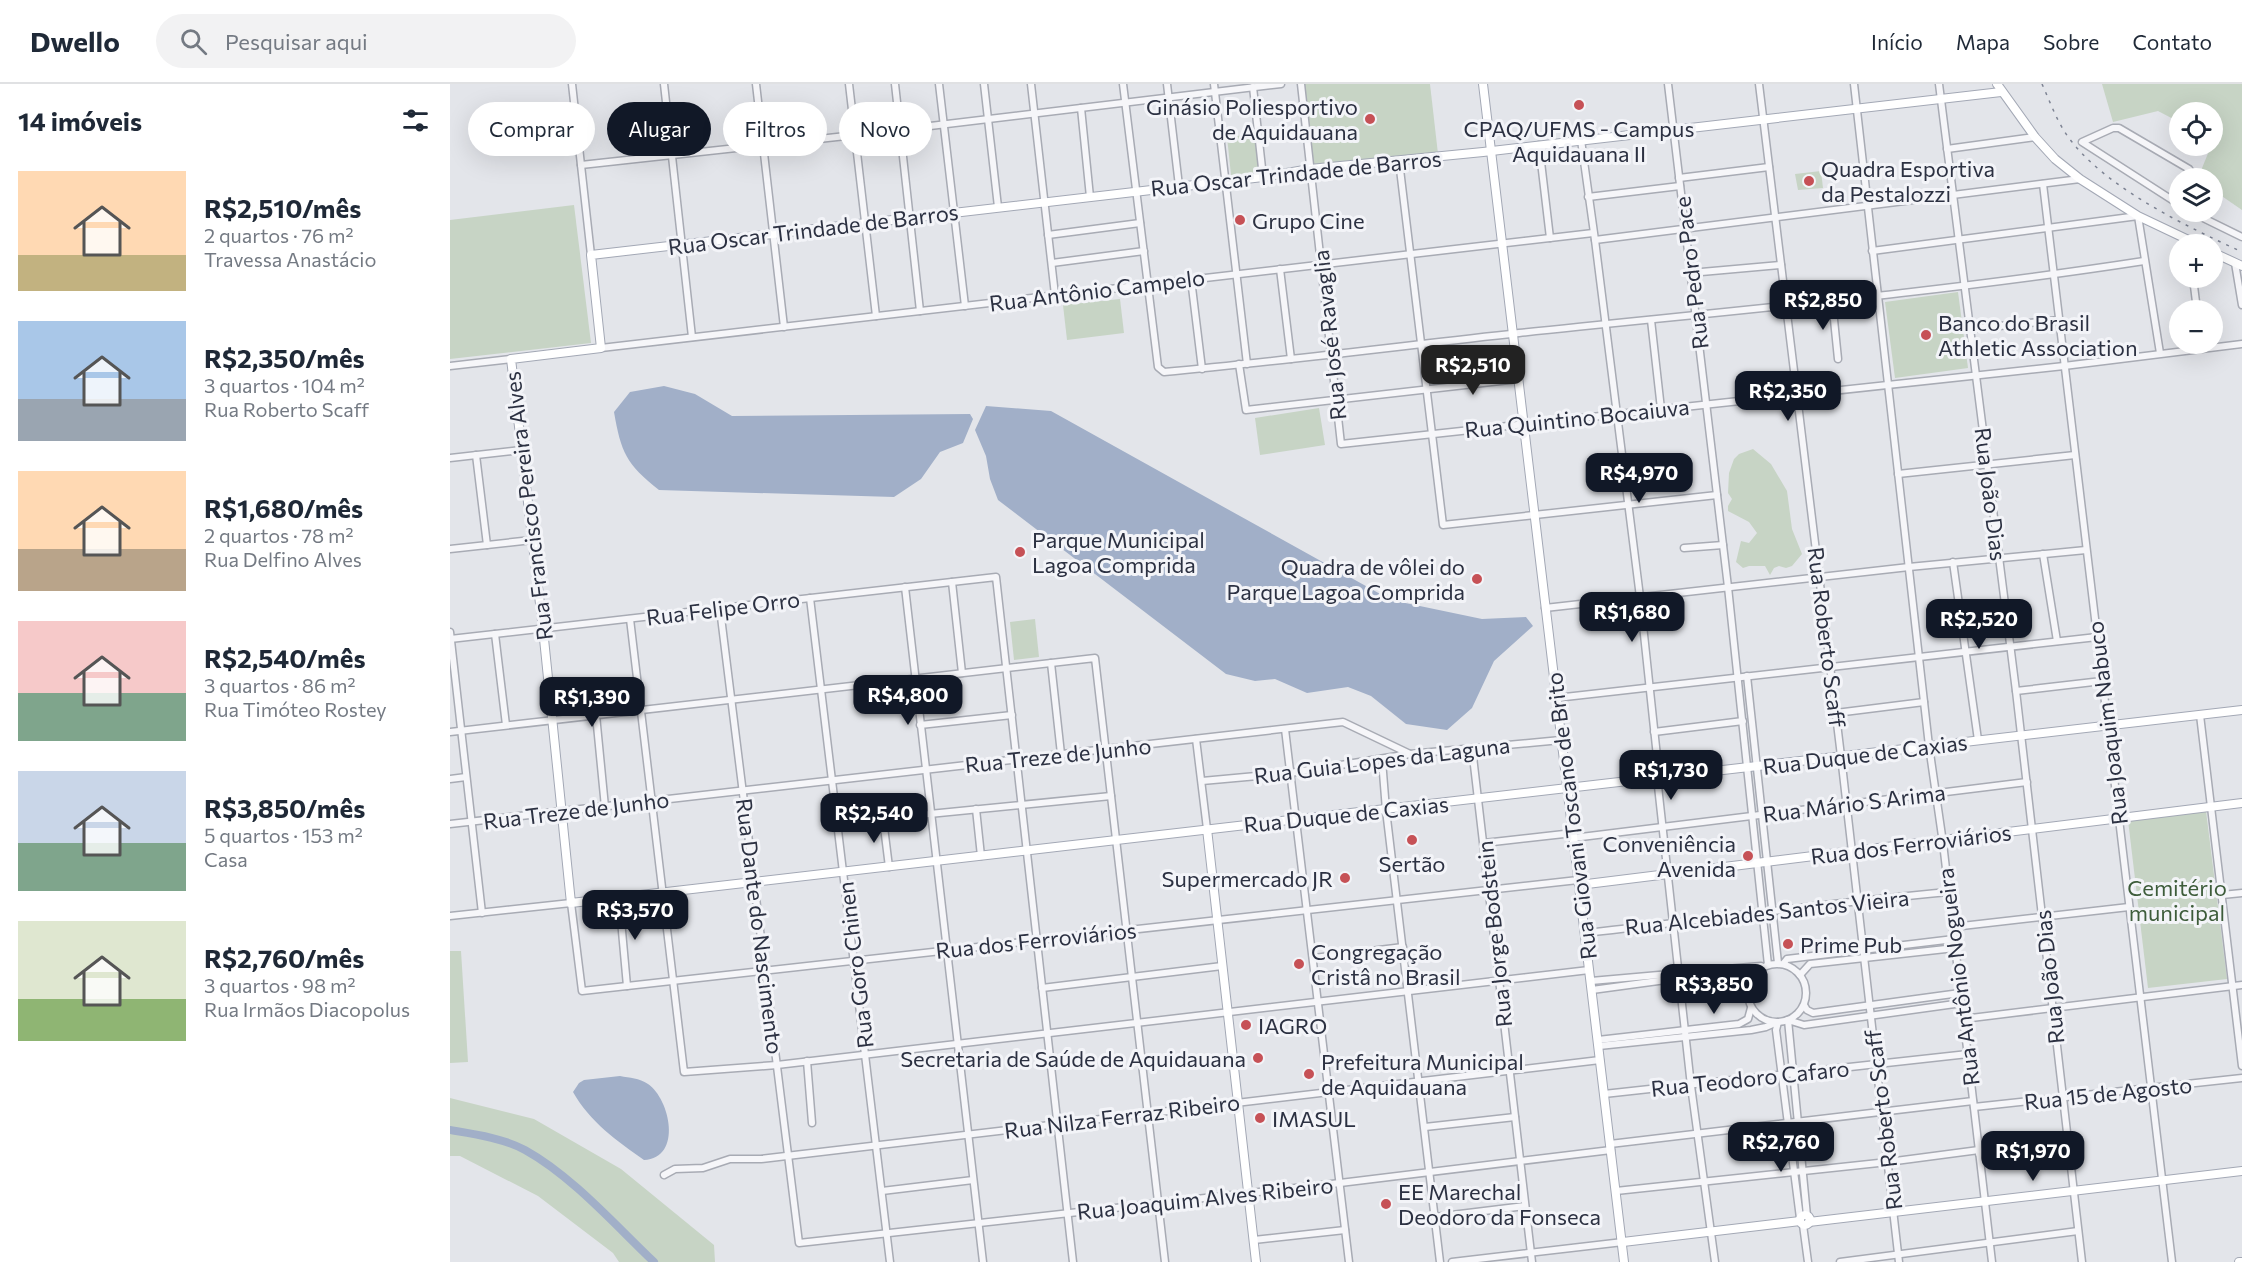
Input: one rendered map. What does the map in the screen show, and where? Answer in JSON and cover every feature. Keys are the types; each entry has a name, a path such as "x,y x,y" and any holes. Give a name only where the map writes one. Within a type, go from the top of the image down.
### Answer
{"main road":[{"name":"Rua Giovani Toscano de Brito","path":"1483,84 1624,1262"},
{"path":"1997,84 2055,159 2080,179 2138,216 2173,234"},
{"name":"Rua Oscar Trindade de Barros","path":"591,255 1263,177 1311,169 1491,151 2001,92"},
{"path":"511,358 601,348 591,255"},
{"path":"2223,258 2238,265"},
{"name":"Rua Francisco Pereira Alves","path":"511,358 572,903"},
{"name":"Rua Duque de Caxias","path":"572,903 2242,710"},
{"name":"Rua dos Ferroviários","path":"1579,883 1668,875 2242,803"},
{"path":"1207,829 1256,1262"},
{"path":"1623,1242 2242,1171"}],"street":[{"path":"572,84 591,255"},
{"path":"664,84 666,102"},
{"path":"756,84 758,102"},
{"path":"849,84 851,102"},
{"path":"895,84 897,102"},
{"path":"939,84 965,306"},
{"path":"984,84 998,207"},
{"path":"1031,84 1055,295"},
{"path":"1123,84 1159,369 1164,372 1877,296 2054,275 2144,261"},
{"path":"1167,84 1179,186"},
{"path":"1214,84 1236,274 1246,410 1518,379"},
{"path":"932,126 1281,84"},
{"name":"Rua José Ravaglia","path":"1301,84 1341,444"},
{"name":"Rua Pedro Pace","path":"1668,84 1743,721 1766,965"},
{"name":"Rua Roberto Scaff","path":"1759,84 1842,756 1899,1258"},
{"name":"Rua Antônio Nogueira","path":"1854,84 1929,746 1953,927 1992,1262"},
{"name":"Rua João Dias","path":"1939,84 2016,691 2082,1262"},
{"path":"1253,87 1263,177"},
{"path":"1081,108 1090,197"},
{"path":"2169,198 2082,142 2113,128 2119,128 2187,168"},
{"path":"1947,149 2035,136"},
{"path":"1581,140 1640,597 1662,827 1691,1086 1715,1262"},
{"path":"1539,145 1550,238"},
{"path":"581,165 663,156"},
{"path":"672,156 692,337"},
{"path":"764,156 784,327"},
{"path":"857,156 876,316"},
{"path":"903,156 920,311"},
{"path":"1399,161 1443,525 1717,495"},
{"path":"1679,178 1769,166"},
{"name":"Rua Antônio Campelo","path":"601,348 1502,243 1685,228 2080,179"},
{"name":"Rua Joaquim Nabuco","path":"2043,184 2172,1262"},
{"path":"1588,197 1680,186"},
{"path":"1872,251 2138,216 2160,353"},
{"path":"2211,222 2242,237"},
{"path":"1048,235 1140,223"},
{"path":"1052,263 1144,251"},
{"path":"1690,273 1781,265"},
{"path":"2238,265 2242,305"},
{"path":"1280,269 1291,359"},
{"path":"1191,279 1202,369"},
{"path":"1832,300 1838,359"},
{"path":"1651,320 1661,409"},
{"path":"1970,329 2059,320"},
{"name":"Rua Quintino Bocaiuva","path":"2223,345 2242,344"},
{"name":"Rua Quintino Bocaiuva","path":"1341,444 2064,366 2169,352"},
{"path":"450,366 511,358"},
{"path":"450,458 521,450"},
{"path":"476,455 487,545"},
{"path":"1898,474 2075,455"},
{"path":"450,549 532,540"},
{"path":"1684,548 1723,545"},
{"path":"1545,608 1953,562 2086,550"},
{"path":"2043,554 2057,640"},
{"path":"1953,562 1978,740"},
{"name":"Rua Felipe Orro","path":"450,639 996,577 1007,668"},
{"path":"952,582 962,673"},
{"path":"904,587 983,1262"},
{"name":"Rua Goro Chinen","path":"810,598 890,1262"},
{"name":"Rua Dante do Nascimento","path":"720,609 799,1243"},
{"path":"630,619 684,1072 777,1065 1589,970"},
{"path":"450,632 482,913"},
{"path":"495,634 506,725"},
{"path":"1556,698 2097,637"},
{"path":"450,732 1095,658 1165,1262"},
{"path":"1051,663 1061,754"},
{"path":"1007,668 1073,1262"},
{"path":"1747,676 1767,862 1781,964"},
{"path":"2016,691 2102,681"},
{"path":"1836,713 1924,702"},
{"path":"596,715 605,807"},
{"path":"2200,715 2242,1066"},
{"path":"920,725 1012,716"},
{"path":"1654,732 1743,721"},
{"name":"Rua Treze de Junho","path":"450,824 1343,722 1410,754"},
{"path":"1285,729 1349,1262"},
{"path":"1196,739 1207,829"},
{"name":"Rua Guia Lopes da Laguna","path":"1202,781 1290,773 1410,754 1561,740"},
{"name":"Rua Jorge Bodstein","path":"1472,748 1532,1262"},
{"path":"1382,760 1440,1262"},
{"path":"450,779 466,777"},
{"name":"Rua Mário S Arima","path":"1484,843 1662,827 2027,782"},
{"path":"837,823 1112,796"},
{"path":"976,809 981,856"},
{"path":"883,819 889,867"},
{"name":"Rua dos Ferroviários","path":"572,903 582,991 1489,890 1579,883"},
{"name":"Rua Alcebiades Santos Vieira","path":"1585,933 1948,892"},
{"path":"2222,895 2242,893"},
{"path":"619,898 627,986"},
{"name":"Rua Duque de Caxias","path":"450,916 572,903"},
{"path":"1953,927 2129,907"},
{"path":"1781,964 1787,959 1954,939"},
{"path":"1314,958 1403,947"},
{"path":"1800,975 1810,964 1955,948"},
{"path":"1591,986 1781,964 1790,966 1800,975 1806,989 1804,1005 1794,1017 1766,1027 1598,1043"},
{"path":"1766,965 1757,970 1750,980 1748,999 1758,1015 1777,1022"},
{"path":"1042,987 1222,966"},
{"path":"1679,975 1734,971 1750,980"},
{"path":"1964,1019 2242,985"},
{"path":"1804,1005 1807,1010 1814,1013 1960,993"},
{"path":"1788,1020 1804,1025 1962,1003"},
{"path":"1686,1034 1745,1022 1752,1008"},
{"path":"1788,1020 1803,1170 1808,1262"},
{"path":"1777,1022 1786,1124 1793,1171 1805,1220"},
{"name":"Rua Teodoro Cafaro","path":"1604,1094 1968,1054"},
{"name":"Rua Nilza Ferraz Ribeiro","path":"664,1175 675,1169 704,1168 730,1159 761,1159 788,1154 1600,1060"},
{"path":"807,1061 812,1123"},
{"name":"Rua 15 de Agosto","path":"1698,1133 1882,1112 2062,1098 2242,1078"},
{"path":"1425,1127 1515,1117"},
{"name":"Rua Joaquim Alves Ribeiro","path":"799,1243 1520,1161 1698,1133"},
{"path":"1616,1191 2067,1143"},
{"path":"882,1191 973,1180"},
{"path":"1435,1217 1525,1206"},
{"path":"1254,1240 1345,1230"},
{"path":"1840,1262 1899,1258 2078,1231"},
{"path":"1452,1262 1623,1242"}],"green space":[{"name":"Ginásio Poliesportivo de Aquidauana","path":"1302,84 1430,84 1438,154 1310,169"},
{"path":"2102,84 2242,84 2242,210 2223,197 2223,168 2202,168 2207,156 2223,156 2223,102 2169,102 2169,117 2158,111 2113,122"},
{"path":"1254,134 1259,172 1231,175 1227,137"},
{"name":"Quadra Esportiva da Pestalozzi","path":"1821,171 1823,188 1798,190 1795,174"},
{"path":"574,205 591,343 450,359 450,220"},
{"name":"Banco do Brasil Athletic Association","path":"1958,292 1968,368 1895,378 1885,302"},
{"path":"1120,299 1124,333 1067,340 1063,305"},
{"path":"1319,408 1325,445 1260,455 1255,418"},
{"path":"1753,449 1771,464 1787,491 1792,529 1802,554 1792,566 1774,568 1770,575 1765,566 1743,568 1736,562 1741,541 1749,543 1757,533 1749,522 1728,511 1732,499 1728,493 1729,473 1734,459 1739,454"},
{"path":"1035,619 1039,657 1014,660 1010,622"},
{"name":"Cemitério municipal","path":"2206,811 2227,979 2148,988 2128,820"},
{"path":"450,951 461,951 468,1062 450,1063"},
{"path":"450,1098 534,1119 621,1169 714,1245 715,1262 619,1262 613,1253 538,1196 460,1156 450,1156"}],"water":[{"path":"664,386 695,394 732,416 970,414 973,419 963,443 940,452 921,479 894,497 659,490 639,472 627,456 619,437 614,412 630,392"},
{"path":"986,406 1051,411 1391,600 1482,619 1526,617 1533,626 1494,661 1472,708 1447,730 1406,724 1371,696 1348,687 1307,693 1275,679 1255,681 1226,674 998,500 990,479 986,456 975,430"},
{"path":"620,1076 638,1079 648,1084 656,1091 662,1102 667,1114 668,1139 664,1149 656,1157 644,1160 614,1138 587,1112 573,1092 584,1080"}],"waterway":[{"path":"450,1130 507,1142 525,1150 560,1173 654,1262"}],"railway":[{"path":"2042,84 2067,135 2107,176 2150,205 2242,252"}],"place":[{"name":"CPAQ/UFMS - Campus Aquidauana II","path":"1579,105"},
{"name":"Ginásio Poliesportivo de Aquidauana","path":"1370,119"},
{"name":"Quadra Esportiva da Pestalozzi","path":"1809,181"},
{"name":"Grupo Cine","path":"1240,220"},
{"name":"Banco do Brasil Athletic Association","path":"1926,335"},
{"name":"Parque Municipal Lagoa Comprida","path":"1020,552"},
{"name":"Quadra de vôlei do Parque Lagoa Comprida","path":"1477,579"},
{"name":"Sertão","path":"1412,840"},
{"name":"Conveniência Avenida","path":"1748,856"},
{"name":"Supermercado JR","path":"1345,878"},
{"name":"Prime Pub","path":"1788,944"},
{"name":"Congregação Cristâ no Brasil","path":"1299,964"},
{"name":"IAGRO","path":"1246,1025"},
{"name":"Secretaria de Saúde de Aquidauana","path":"1258,1058"},
{"name":"Prefeitura Municipal de Aquidauana","path":"1309,1074"},
{"name":"IMASUL","path":"1260,1118"},
{"name":"EE Marechal Deodoro da Fonseca","path":"1386,1204"}]}
